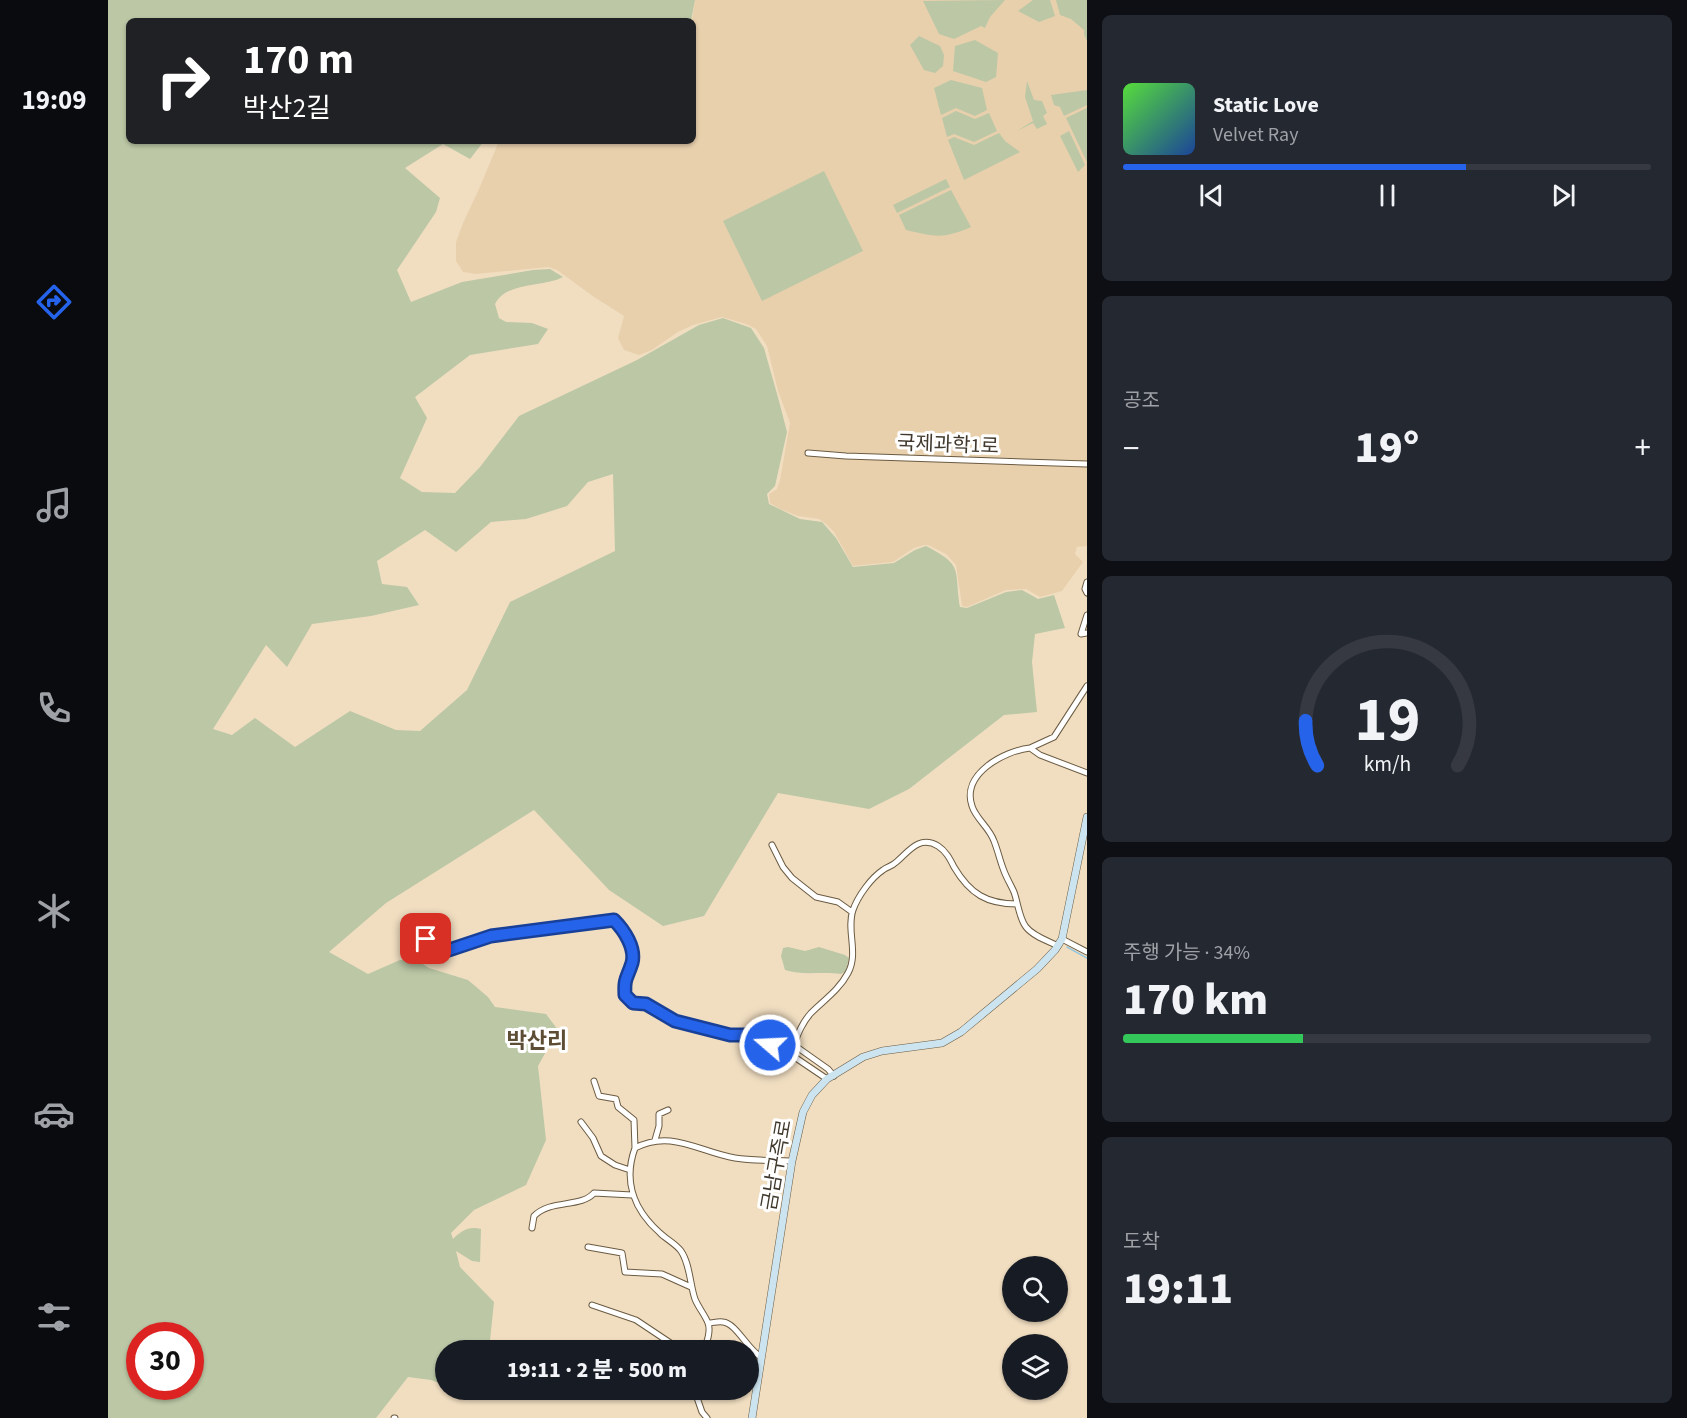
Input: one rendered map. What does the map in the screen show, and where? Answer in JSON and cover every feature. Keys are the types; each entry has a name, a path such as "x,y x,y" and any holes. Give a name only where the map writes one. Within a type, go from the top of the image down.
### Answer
{"main road":[{"path":"1060,943 1087,817"},
{"name":"금남구즉로","path":"752,1418 792,1161 803,1112 812,1095 830,1078 863,1057 882,1051 942,1043 961,1032 1037,969 1060,943"}],"street":[{"name":"국제과학1로","path":"808,453 1087,464"},
{"path":"1087,582 1085,589 1087,593"},
{"path":"1087,615 1081,634 1087,633"},
{"path":"1087,686 1054,737 1030,748 1018,749 984,769 976,778 970,794 974,812 987,826 994,839 1026,927 1060,943 1087,952"},
{"path":"1030,748 1040,755 1087,773"},
{"path":"790,1054 804,1022 834,992 849,972 853,946 852,912 873,879 896,863 907,850 922,843 933,843 947,855 960,878 975,893 996,903 1017,904"},
{"path":"772,845 783,867 792,878 816,897 838,902 852,912"},
{"path":"426,939 435,949 449,950 491,936 614,920 622,928 633,951 633,961 624,981 625,995 633,1003 646,1004 675,1021 730,1035 750,1035 790,1054 830,1078"},
{"path":"794,1045 828,1069 830,1078"},
{"path":"594,1081 599,1096 616,1100 618,1107 634,1120 635,1148 630,1170 632,1195 645,1219 682,1252 699,1310 708,1323 707,1340"},
{"path":"654,1140 659,1114 668,1110"},
{"path":"581,1122 593,1138 601,1156 615,1165 630,1170"},
{"path":"635,1148 654,1140 676,1142 732,1157 792,1161"},
{"path":"532,1228 534,1216 548,1208 582,1201 590,1198 594,1193 632,1195"},
{"path":"588,1247 622,1253 625,1272 662,1274 691,1287"},
{"path":"592,1305 636,1320 666,1340"},
{"path":"708,1323 728,1323 750,1350 761,1358"},
{"path":"698,1400 707,1418"}],"shaded area":[{"path":"695,0 1087,0 1087,546 1077,547 1075,554 1083,562 1062,591 1040,597 1026,589 1006,590 967,607 962,606 956,565 946,554 924,545 914,548 893,562 853,566 834,532 826,524 819,519 798,516 770,503 769,494 777,489 780,480 790,423 778,391 767,346 756,329 722,317 693,325 678,332 652,350 639,355 624,350 618,338 624,316 557,270 548,267 476,274 463,272 456,261 456,242 498,144 696,144 696,18 692,18"}],"green space":[{"path":"108,0 695,0 692,18 126,18 126,144 443,144 405,168 440,198 436,212 397,270 411,302 462,282 533,270 550,269 563,277 516,288 501,297 495,304 499,318 506,322 532,323 548,329 538,344 470,355 415,397 427,418 400,478 422,492 455,493 480,467 519,416 637,360 699,325 723,318 751,328 764,348 787,432 775,486 767,494 769,504 800,519 822,522 836,538 853,567 894,563 926,546 946,558 955,569 960,607 967,608 1006,592 1022,590 1038,599 1054,595 1065,628 1035,634 1032,662 1037,712 1004,715 909,789 869,809 778,793 704,916 663,926 609,890 534,810 386,903 329,952 368,974 400,960 415,959 429,968 468,980 488,997 495,1007 546,1014 558,1030 538,1066 546,1140 526,1185 474,1210 451,1233 453,1239 466,1230 481,1229 480,1262 472,1261 456,1251 460,1267 494,1302 490,1340 435,1340 435,1381 408,1377 376,1418 108,1418","holes":["613,474 615,551 510,602 467,690 420,731 396,730 350,711 295,747 255,718 232,735 213,729 266,645 287,667 312,624 371,616 419,605 407,587 382,584 377,561 425,530 456,552 491,522 526,519 567,506 588,482"]},
{"path":"1005,0 990,17 985,28 981,26 954,39 939,34 923,1"},
{"path":"1033,0 1050,0 1055,16 1039,22 1018,11"},
{"path":"1056,0 1087,0 1087,41 1084,30 1071,19 1060,15"},
{"path":"919,36 940,46 944,55 943,66 935,73 924,70 910,45"},
{"path":"975,40 998,53 996,77 986,82 953,71 955,46"},
{"path":"951,80 982,88 987,110 975,116 956,108 941,115 934,88"},
{"path":"1027,81 1034,100 1042,101 1047,113 1043,116 1047,124 1037,129 1033,123 1017,131 1033,121 1025,97"},
{"path":"1087,90 1087,105 1064,116 1060,107 1054,105 1051,95"},
{"path":"1087,108 1087,162 1066,118"},
{"path":"956,111 975,119 989,113 997,131 974,142 954,134 947,137 942,118"},
{"path":"1069,131 1085,165 1078,172 1060,136"},
{"path":"999,133 1005,141 1020,152 964,180 948,140 954,137 974,145"},
{"path":"443,144 482,144 470,159"},
{"path":"824,171 863,251 762,301 723,221"},
{"path":"946,179 950,187 897,213 893,205"},
{"path":"951,190 971,227 953,234 939,236 906,230 899,215"},
{"path":"819,947 845,955 849,958 846,971 841,974 799,973 785,970 781,956 783,948 805,951"}],"waterway":[{"path":"1067,947 1087,958"}],"district":[{"name":"박산리","path":"537,1040"}],"route":[{"path":"426,939 435,949 449,950 491,936 614,920 622,928 633,951 633,961 624,981 625,995 633,1003 646,1004 675,1021 730,1035 750,1035 770,1045"}]}
